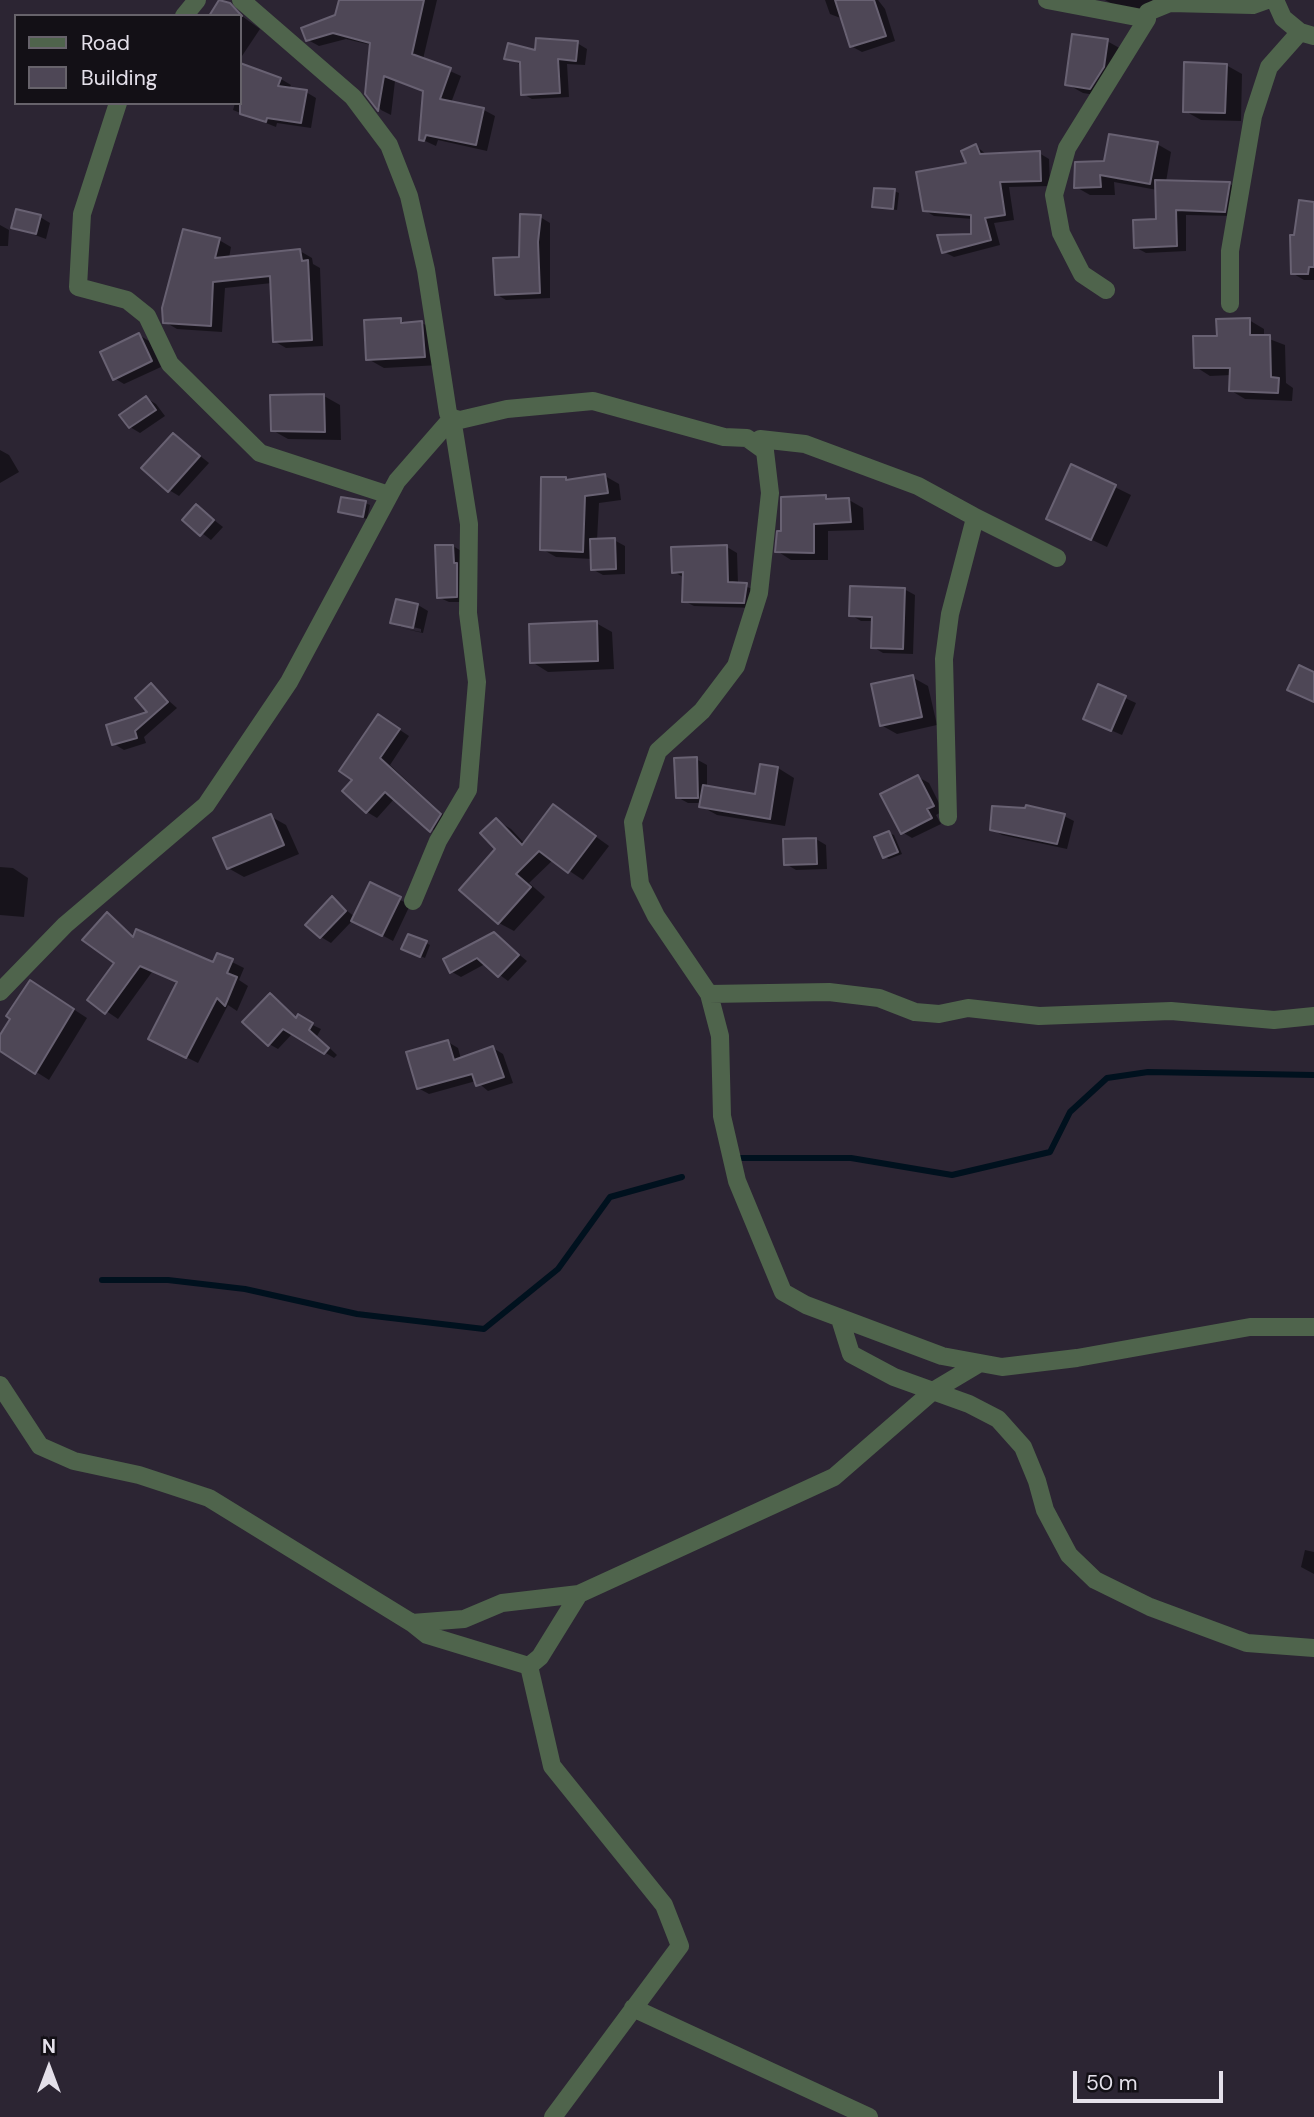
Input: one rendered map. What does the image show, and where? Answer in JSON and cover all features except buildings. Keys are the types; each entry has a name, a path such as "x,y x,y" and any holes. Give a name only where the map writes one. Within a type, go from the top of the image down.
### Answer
{"street":[{"path":"186,14 197,0"},
{"path":"241,0 353,97 389,145 410,196 426,270 448,413 452,418 469,524 468,613 477,682 468,790 438,841 413,901"},
{"path":"1047,0 1147,19"},
{"path":"1106,290 1082,274 1061,233 1054,195 1067,148 1147,19 1148,12 1170,3 1253,5 1267,0"},
{"path":"1230,304 1230,251 1253,116 1269,67 1307,34 1283,18 1275,0"},
{"path":"117,105 82,214 78,287 127,300 147,316 170,364 260,453 389,495"},
{"path":"452,418 460,420 507,409 593,401 724,437 747,438 765,451 770,471 770,493 759,593 736,666 702,711 658,751 633,822 640,884 656,916 709,995 720,1036 722,1115 737,1181 783,1292 806,1306 840,1320 942,1356 1002,1367 1077,1358 1250,1327 1314,1327"},
{"path":"0,992 65,925 206,804 289,682 397,481 452,418"},
{"path":"759,445 760,439 805,444 918,485 1057,558"},
{"path":"948,817 944,659 950,614 974,522 973,516"},
{"path":"709,995 829,992 879,998 915,1012 939,1014 968,1008 1039,1016 1171,1010 1274,1020 1314,1016"},
{"path":"840,1320 851,1354 894,1377 998,1419 1023,1447 1038,1481 1045,1510 1069,1555 1095,1580 1150,1607 1247,1643 1314,1648"},
{"path":"412,1623 464,1619 502,1603 579,1594 834,1477 933,1391 980,1363"},
{"path":"0,1385 40,1446 74,1461 139,1475 209,1498 412,1623 427,1636 529,1666"},
{"path":"529,1666 540,1657 579,1594"},
{"path":"529,1666 552,1766 664,1905 680,1946 553,2117"},
{"path":"633,2008 869,2117"}],"waterway":[{"path":"734,1158 851,1158 952,1175 1050,1152 1070,1112 1107,1078 1148,1072 1314,1075"},
{"path":"102,1280 168,1280 245,1289 357,1314 484,1329 558,1269 610,1197 682,1177"}]}
